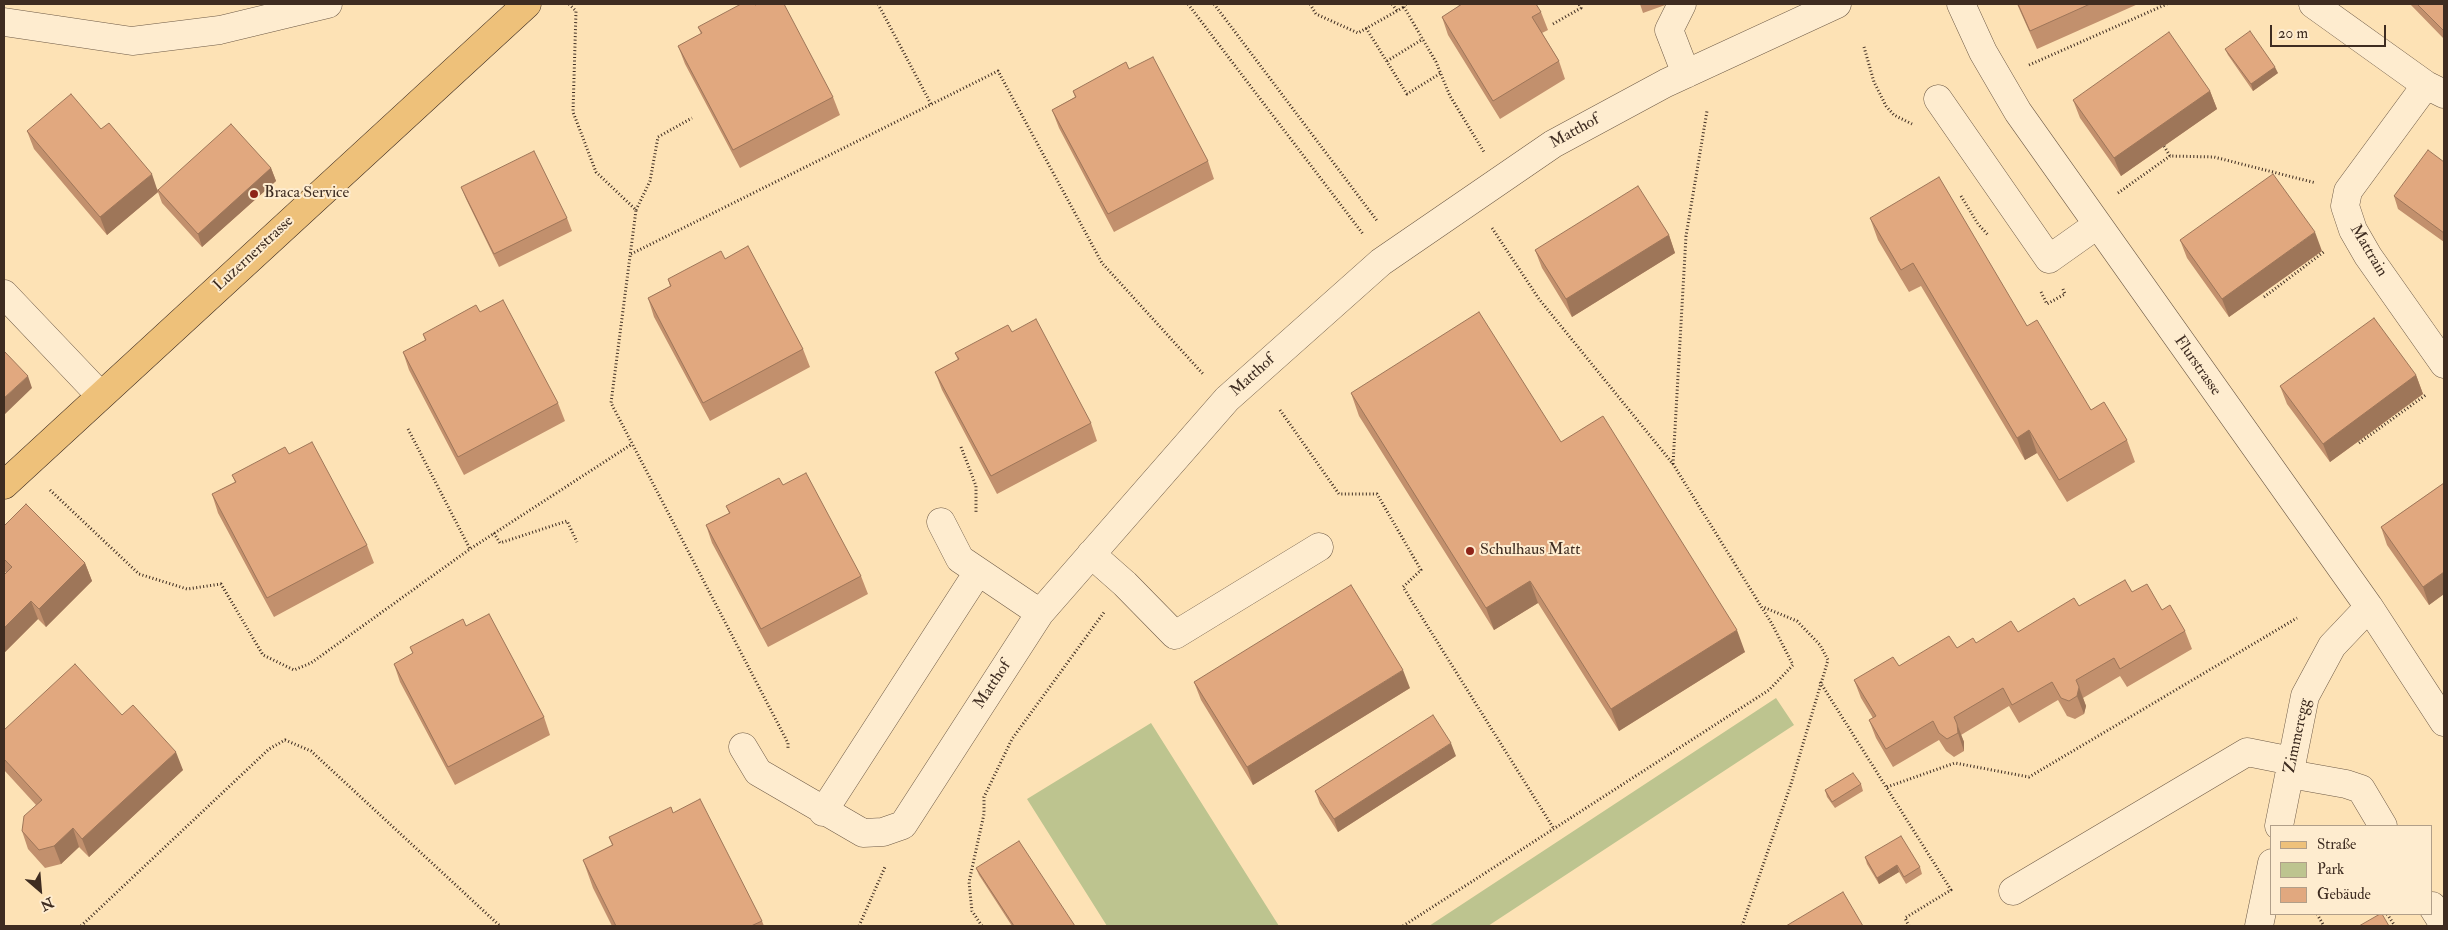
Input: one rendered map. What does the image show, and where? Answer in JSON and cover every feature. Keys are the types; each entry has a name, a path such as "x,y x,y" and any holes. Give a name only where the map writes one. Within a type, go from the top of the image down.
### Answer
{"main road":[{"name":"Luzernerstrasse","path":"4,485 520,6"}],"street":[{"path":"4,22 132,41 220,30 328,4"},
{"path":"1682,4 1669,30 1686,74"},
{"name":"Matthof","path":"903,825 1040,613 1226,399 1381,262 1553,144 1686,74 1838,4"},
{"name":"Flurstrasse","path":"1960,4 1983,52 2018,112 2370,607 2444,722"},
{"path":"2313,4 2435,90 2348,191"},
{"path":"1938,99 2049,259 2097,225"},
{"name":"Mattrain","path":"2348,191 2345,206 2353,230 2368,256 2444,364"},
{"path":"4,294 100,395"},
{"path":"941,522 960,559 1040,613"},
{"path":"1092,554 1125,584 1175,635 1319,546"},
{"path":"823,812 978,572"},
{"name":"Zimmeregg","path":"2279,825 2305,696 2332,646 2370,607"},
{"path":"743,747 758,772 823,812 863,833 883,832 903,825"},
{"path":"2013,892 2247,752 2361,789 2382,825"},
{"path":"2259,926 2270,873"},
{"path":"2433,908 2444,925"}],"path":[{"path":"569,4 576,11 572,112 596,172 636,210"},
{"path":"878,4 931,104"},
{"path":"1188,4 1364,235"},
{"path":"1214,4 1379,223"},
{"path":"1310,4 1316,14 1358,33 1405,5 1441,73 1450,96 1488,158"},
{"path":"1392,4 1397,11"},
{"path":"1553,24 1581,8 1579,4"},
{"path":"2024,67 2167,4"},
{"path":"1366,28 1407,94 1441,73"},
{"path":"1387,61 1423,39"},
{"path":"630,254 998,71 1102,263 1204,375"},
{"path":"1673,464 1686,236 1707,111"},
{"path":"692,118 658,137 650,181 636,210 611,403 788,743 790,792"},
{"path":"2164,146 2170,156"},
{"path":"2128,187 2170,156 2214,157 2348,191"},
{"path":"1404,926 1770,690 1793,664 1762,607 1673,464 1539,299 1472,199"},
{"path":"2264,298 2353,230"},
{"path":"2359,444 2429,392"},
{"path":"1280,410 1339,494 1377,494 1421,570 1403,587 1554,829"},
{"path":"408,429 470,549"},
{"path":"48,488 139,574 187,588 221,584 264,655 294,670 311,663 470,549 632,444"},
{"path":"960,448 976,486 976,513"},
{"path":"494,533 500,543 567,521 577,542"},
{"path":"982,926 972,911 968,882 984,814 984,797 1012,739 1125,584"},
{"path":"1742,926 1791,784 1828,660 1820,645 1797,621 1762,607"},
{"path":"1887,787 1955,763 2029,777 2297,618"},
{"path":"1820,682 1951,890 1905,918 1909,926"},
{"path":"81,926 269,749 285,740 311,751 500,926"},
{"path":"860,926 903,825"},
{"path":"2317,915 2324,926"},
{"path":"2388,915 2395,926"}],"green space":[{"path":"1776,698 1794,725 1488,926 1429,926"},
{"path":"1151,723 1279,926 1107,926 1027,799"}],"building":[{"path":"741,4 784,4 833,97 733,150 678,46 702,33 698,27"},
{"path":"1462,4 1536,4 1541,12 1532,17 1559,61 1493,101 1442,17"},
{"path":"2018,4 2090,4 2030,31"},
{"path":"2417,4 2444,4 2444,31"},
{"path":"2250,31 2275,67 2251,84 2225,49"},
{"path":"2169,32 2210,91 2114,158 2073,100"},
{"path":"1153,57 1208,161 1108,214 1052,110 1076,97 1073,91 1126,62 1129,69"},
{"path":"71,94 101,129 109,123 152,174 100,217 27,131"},
{"path":"231,124 271,168 198,234 158,190"},
{"path":"2428,150 2444,162 2444,233 2394,196"},
{"path":"534,151 567,218 494,254 461,187"},
{"path":"2273,174 2315,232 2222,299 2180,240"},
{"path":"1939,177 2027,326 2037,320 2091,410 2104,402 2127,440 2059,480 2029,430 2017,438 1913,263 1901,270 1870,218"},
{"path":"1638,186 1669,235 1566,299 1535,250"},
{"path":"748,246 803,349 703,403 648,298 671,286 668,279 721,251 725,259"},
{"path":"503,300 558,403 458,457 403,352 426,340 423,334 476,305 480,312"},
{"path":"1479,312 1561,442 1603,416 1737,630 1611,709 1530,581 1486,608 1351,393"},
{"path":"2374,318 2416,375 2323,444 2280,386"},
{"path":"1036,319 1091,423 991,476 935,372 959,359 955,353 1008,325 1012,332"},
{"path":"4,351 28,376 4,398"},
{"path":"312,442 367,545 267,598 212,494 236,482 232,475 285,447 289,454"},
{"path":"806,473 861,576 761,629 706,525 730,513 726,506 779,478 783,485"},
{"path":"2444,483 2444,572 2423,587 2381,527"},
{"path":"26,504 85,563 39,609 31,601 4,628 4,575 12,567 4,559 4,526"},
{"path":"2125,580 2132,592 2147,584 2162,610 2170,605 2185,631 2120,669 2114,658 2076,680 2079,687 2077,696 2069,701 2061,698 2052,682 2012,705 2003,688 1954,717 1958,733 1947,739 1939,733 1933,721 1886,749 1869,720 1876,716 1854,680 1893,657 1899,666 1949,636 1957,648 1973,638 1976,643 2011,621 2018,632 2074,598 2079,606"},
{"path":"1351,585 1403,670 1247,767 1194,682"},
{"path":"489,614 544,717 448,767 394,664 413,653 410,647 463,619 466,626"},
{"path":"75,664 122,715 133,705 176,752 82,839 73,828 54,846 39,850 22,831 24,816 42,800 4,759 4,730"},
{"path":"1433,715 1451,743 1334,819 1315,791"},
{"path":"1853,773 1861,784 1832,802 1825,790"},
{"path":"700,799 762,921 751,926 616,926 583,860 613,845 609,837 671,807 673,813"},
{"path":"1901,836 1920,867 1904,877 1897,865 1877,878 1865,857"},
{"path":"1019,841 1075,926 1014,926 976,868"},
{"path":"1843,892 1863,926 1786,926"},
{"path":"2378,915 2383,915 2389,926 2359,926"}],"place":[{"name":"Braca Service","path":"254,194"},
{"name":"Schulhaus Matt","path":"1470,551"}]}
